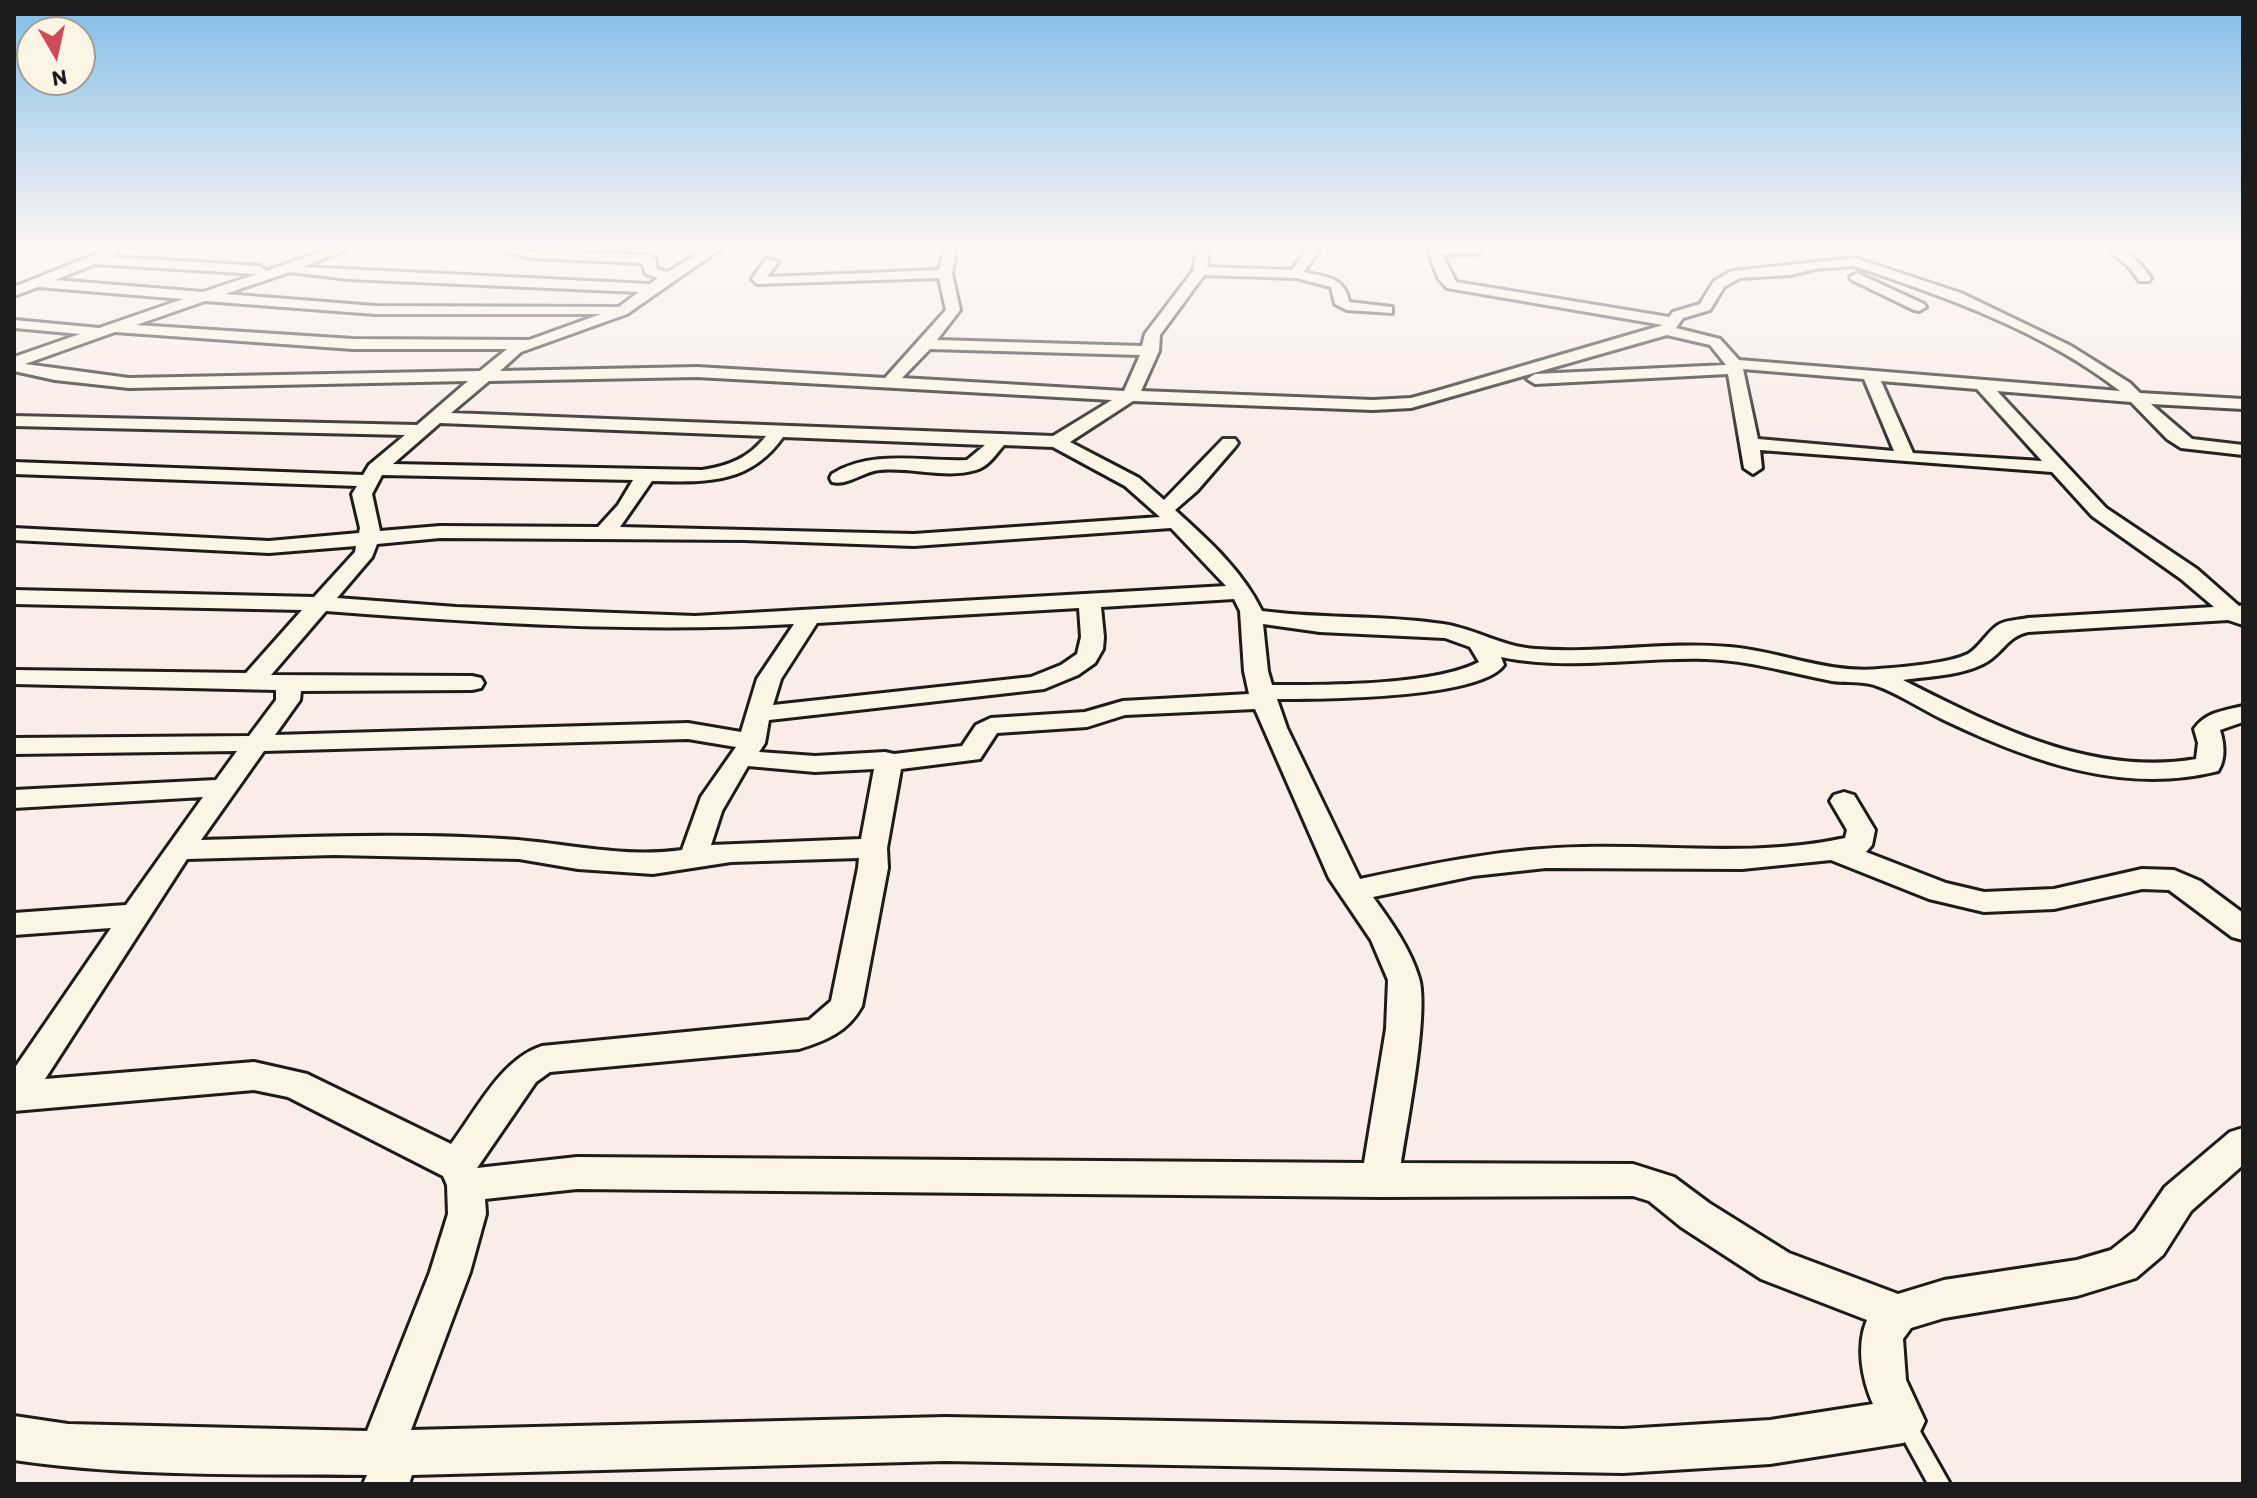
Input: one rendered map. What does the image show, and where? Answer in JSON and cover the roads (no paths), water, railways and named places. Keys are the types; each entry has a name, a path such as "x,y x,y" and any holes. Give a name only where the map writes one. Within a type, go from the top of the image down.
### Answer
{"street":[{"path":"14,364 136,320"},
{"path":"253,680 365,553 370,537 362,494 372,475 426,424 516,349 601,320"},
{"path":"889,383 945,320"},
{"path":"1057,442 1130,396 1151,351 1153,334 1165,320"},
{"path":"1637,320 1670,326 1715,342 1734,366 1753,468"},
{"path":"14,364 55,375 129,383 697,372 1130,396 1373,405 1411,403 1488,383 1670,326 1674,320"},
{"path":"2006,320 2103,370 2173,435 2187,444 2243,450"},
{"path":"14,324 353,344 528,344"},
{"path":"926,344 1151,351"},
{"path":"1488,383 1734,366 1870,374 2137,399 2243,404"},
{"path":"1870,374 1906,458"},
{"path":"1981,384 2108,519 2189,574 2240,615"},
{"path":"14,421 426,424 1057,442 1132,482 1210,554 1247,604 1262,697 1331,851 1353,891 1385,937 1404,980 1403,1029 1380,1181"},
{"path":"14,468 372,475 730,473 768,449 777,433"},
{"path":"839,478 848,470 880,464 976,465 998,441"},
{"path":"14,534 269,547 440,532 914,540 1168,516 1196,485 1209,461 1229,443"},
{"path":"1750,444 2056,467"},
{"path":"604,533 626,508 646,475"},
{"path":"14,597 323,604 456,614 695,623 1089,600 1247,604 1317,624 1427,628 1460,634 1477,640 1492,665 1461,678 1357,693 1123,708 1087,719 991,726 985,730 971,753 888,763 868,759 815,764 776,763 688,731 109,747 14,746"},
{"path":"758,714 1035,684 1077,667 1090,655 1095,642 1089,600"},
{"path":"1482,646 1532,656 1578,658 1704,652 1733,654 1839,675 1876,677 1968,662 1978,658 2007,629 2028,625 2240,615"},
{"path":"694,860 708,808 721,783 747,750 769,679 809,618"},
{"path":"14,677 253,680 289,684 472,683"},
{"path":"1876,677 2028,747 2075,761 2130,770 2167,772 2209,765 2211,743 2207,729 2214,721 2243,714"},
{"path":"14,1096 179,850 288,700 289,684"},
{"path":"389,1463 467,1214 461,1175 524,1072 542,1059 799,1036 821,1029 846,1006 873,868 873,848 888,763"},
{"path":"14,799 222,788"},
{"path":"1353,891 1471,867 1546,858 1697,860 1835,851 1858,845 1861,830 1844,801"},
{"path":"179,850 334,846 519,850 578,859 653,864 731,852 873,848"},
{"path":"1835,851 1940,892 1984,902 2054,899 2142,879 2174,880 2190,888 2243,929"},
{"path":"14,924 136,915"},
{"path":"14,1096 254,1076 295,1084 461,1175 577,1173 1380,1181 1633,1180 1661,1189 1708,1224 1775,1266 1898,1313"},
{"path":"14,1438 68,1446 389,1463 945,1439 1623,1451 1770,1442 1903,1421 1885,1382 1882,1334 1898,1313 1944,1299 2077,1278 2122,1265 2149,1243 2178,1199 2243,1143"}],"lane":[{"path":"1903,1421 1940,1484"}]}
